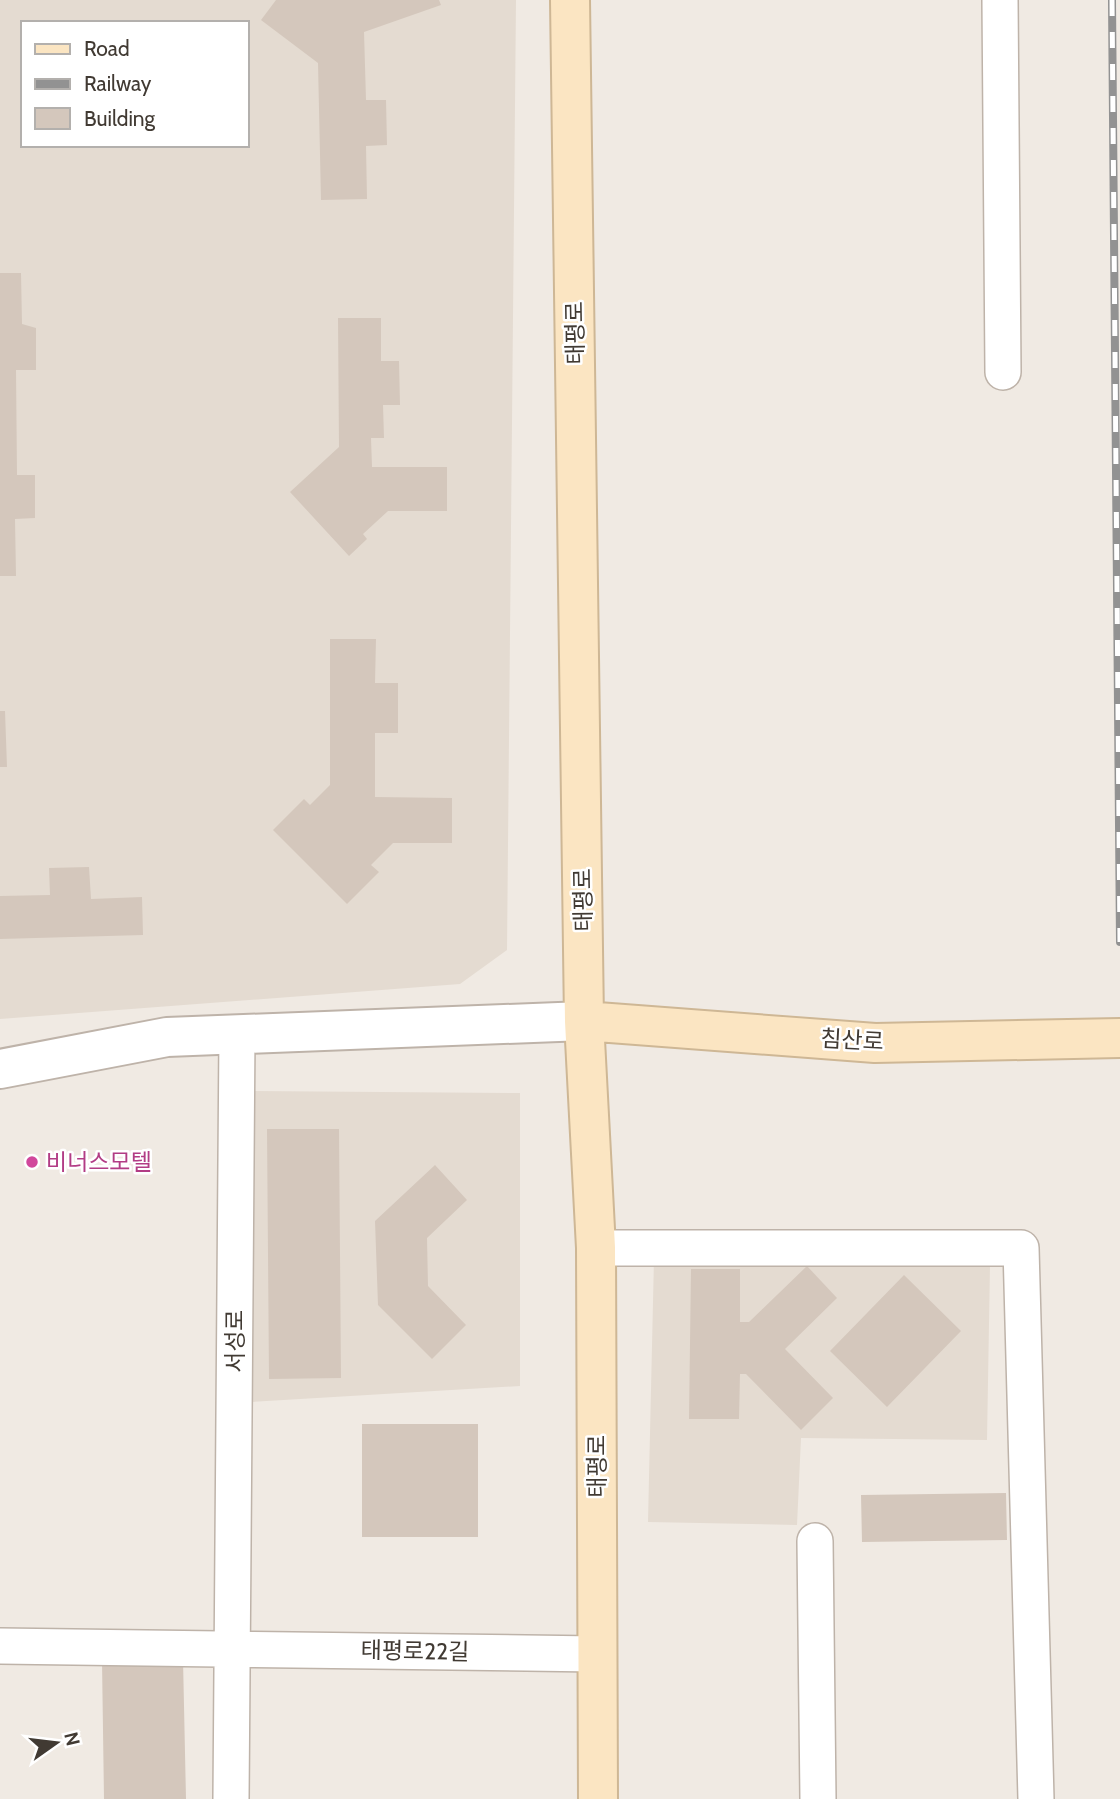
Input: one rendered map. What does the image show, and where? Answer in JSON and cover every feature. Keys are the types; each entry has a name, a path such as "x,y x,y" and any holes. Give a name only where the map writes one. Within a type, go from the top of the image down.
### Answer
{"main road":[{"name":"태평로","path":"570,0 584,1021 596,1248 598,1799"},
{"name":"침산로","path":"584,1021 875,1043 1120,1038"}],"street":[{"path":"1000,0 1003,372"},
{"path":"0,1069 167,1037 584,1021"},
{"name":"서성로","path":"232,1649 237,1034"},
{"path":"596,1248 1021,1248 1036,1799"},
{"path":"816,1541 818,1799"},
{"name":"태평로22길","path":"0,1646 597,1654"},
{"path":"231,1799 232,1649"}],"shaded area":[{"path":"0,0 516,0 507,950 460,984 0,1019"},
{"path":"251,1091 520,1093 520,1386 250,1402"},
{"path":"654,1258 990,1266 987,1440 801,1438 797,1525 648,1522"}],"building":[{"path":"276,0 439,0 441,5 364,32 366,100 386,100 387,145 366,146 367,199 321,200 318,63 261,20"},
{"path":"0,273 21,273 22,324 36,328 36,370 16,370 17,475 35,475 35,518 15,519 16,576 0,576"},
{"path":"338,318 381,318 381,361 399,361 400,405 383,405 384,438 371,438 372,467 447,467 447,511 388,511 363,534 367,539 349,556 290,492 339,447"},
{"path":"330,639 376,639 375,683 398,683 398,733 375,733 375,797 452,798 452,843 393,843 371,865 379,872 347,904 273,830 304,799 310,805 330,785"},
{"path":"0,711 5,711 7,767 0,767"},
{"path":"89,867 91,899 142,897 143,935 0,939 0,896 50,895 49,868"},
{"path":"267,1129 339,1129 341,1378 269,1379"},
{"path":"435,1165 467,1200 427,1238 428,1286 466,1325 432,1359 378,1305 375,1221"},
{"path":"807,1266 837,1298 785,1349 833,1398 801,1430 746,1374 740,1374 739,1419 689,1419 691,1269 740,1269 740,1322 749,1322"},
{"path":"904,1275 961,1331 887,1407 830,1351"},
{"path":"362,1424 478,1424 478,1537 362,1537"},
{"path":"1006,1493 1007,1540 862,1542 861,1495"},
{"path":"183,1659 186,1799 104,1799 102,1661"}],"railway":[{"path":"1112,0 1120,942"}],"place":[{"name":"비너스모텔","path":"32,1162"}]}
